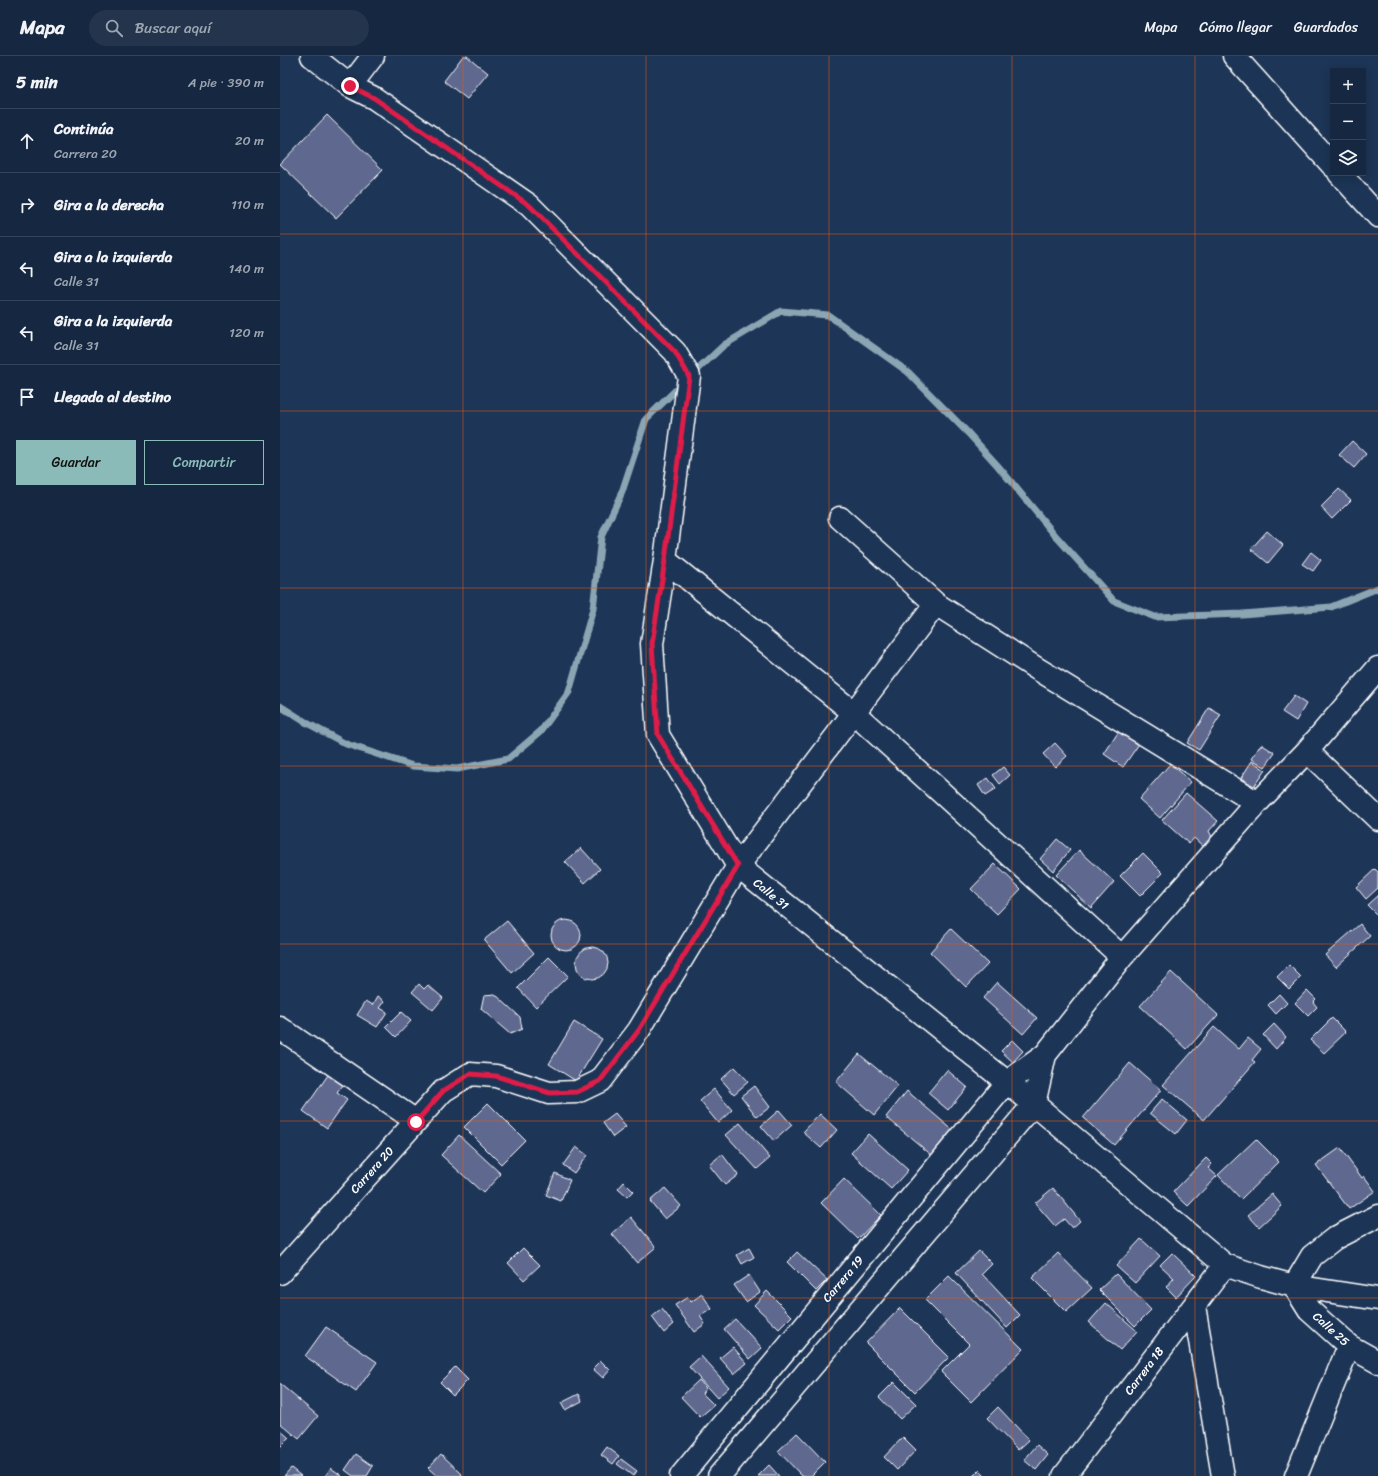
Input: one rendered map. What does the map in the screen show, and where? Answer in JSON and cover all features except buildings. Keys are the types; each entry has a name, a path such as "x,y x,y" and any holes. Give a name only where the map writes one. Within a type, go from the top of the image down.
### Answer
{"street":[{"name":"Calle 31","path":"312,56 350,86 374,98 529,205 675,352 689,376 665,560 652,644 658,735 738,866 1034,1104"},
{"path":"350,86 373,56"},
{"path":"1234,56 1330,163"},
{"path":"1342,176 1378,216"},
{"path":"840,518 936,604 1036,668 1258,803"},
{"path":"665,560 854,713 1122,957"},
{"path":"738,866 936,604"},
{"path":"720,1476 1034,1104 1045,1055 1122,957 1258,803 1307,751 1378,668"},
{"path":"1307,751 1378,819"},
{"name":"Carrera 20","path":"280,1273 443,1091 470,1074 496,1076 550,1093 577,1092 600,1081 639,1030 738,866"},
{"path":"280,1028 416,1122"},
{"name":"Carrera 19","path":"680,1476 1006,1083 1045,1055"},
{"path":"1034,1104 1225,1265 1294,1286 1378,1299"},
{"path":"1294,1286 1312,1256 1335,1238 1378,1216"},
{"name":"Carrera 18","path":"1064,1476 1225,1265"},
{"name":"Calle 25","path":"1294,1286 1309,1310 1349,1346 1378,1362"},
{"path":"1194,1306 1223,1476"},
{"path":"1296,1476 1349,1346"}],"waterway":[{"path":"691,376 724,345 781,311 828,315 908,372 998,466 1055,535 1114,601 1155,617 1242,614 1331,607 1378,588"},
{"path":"280,706 307,723 346,744 413,766 457,769 508,759 541,731 569,692 593,609 601,537 622,492 646,419 682,384"}],"route":[{"path":"350,86 374,98 529,205 675,352 689,376 665,560 652,644 658,735 738,866 639,1030 600,1081 577,1092 550,1093 496,1076 470,1074 443,1091 416,1122"}]}
